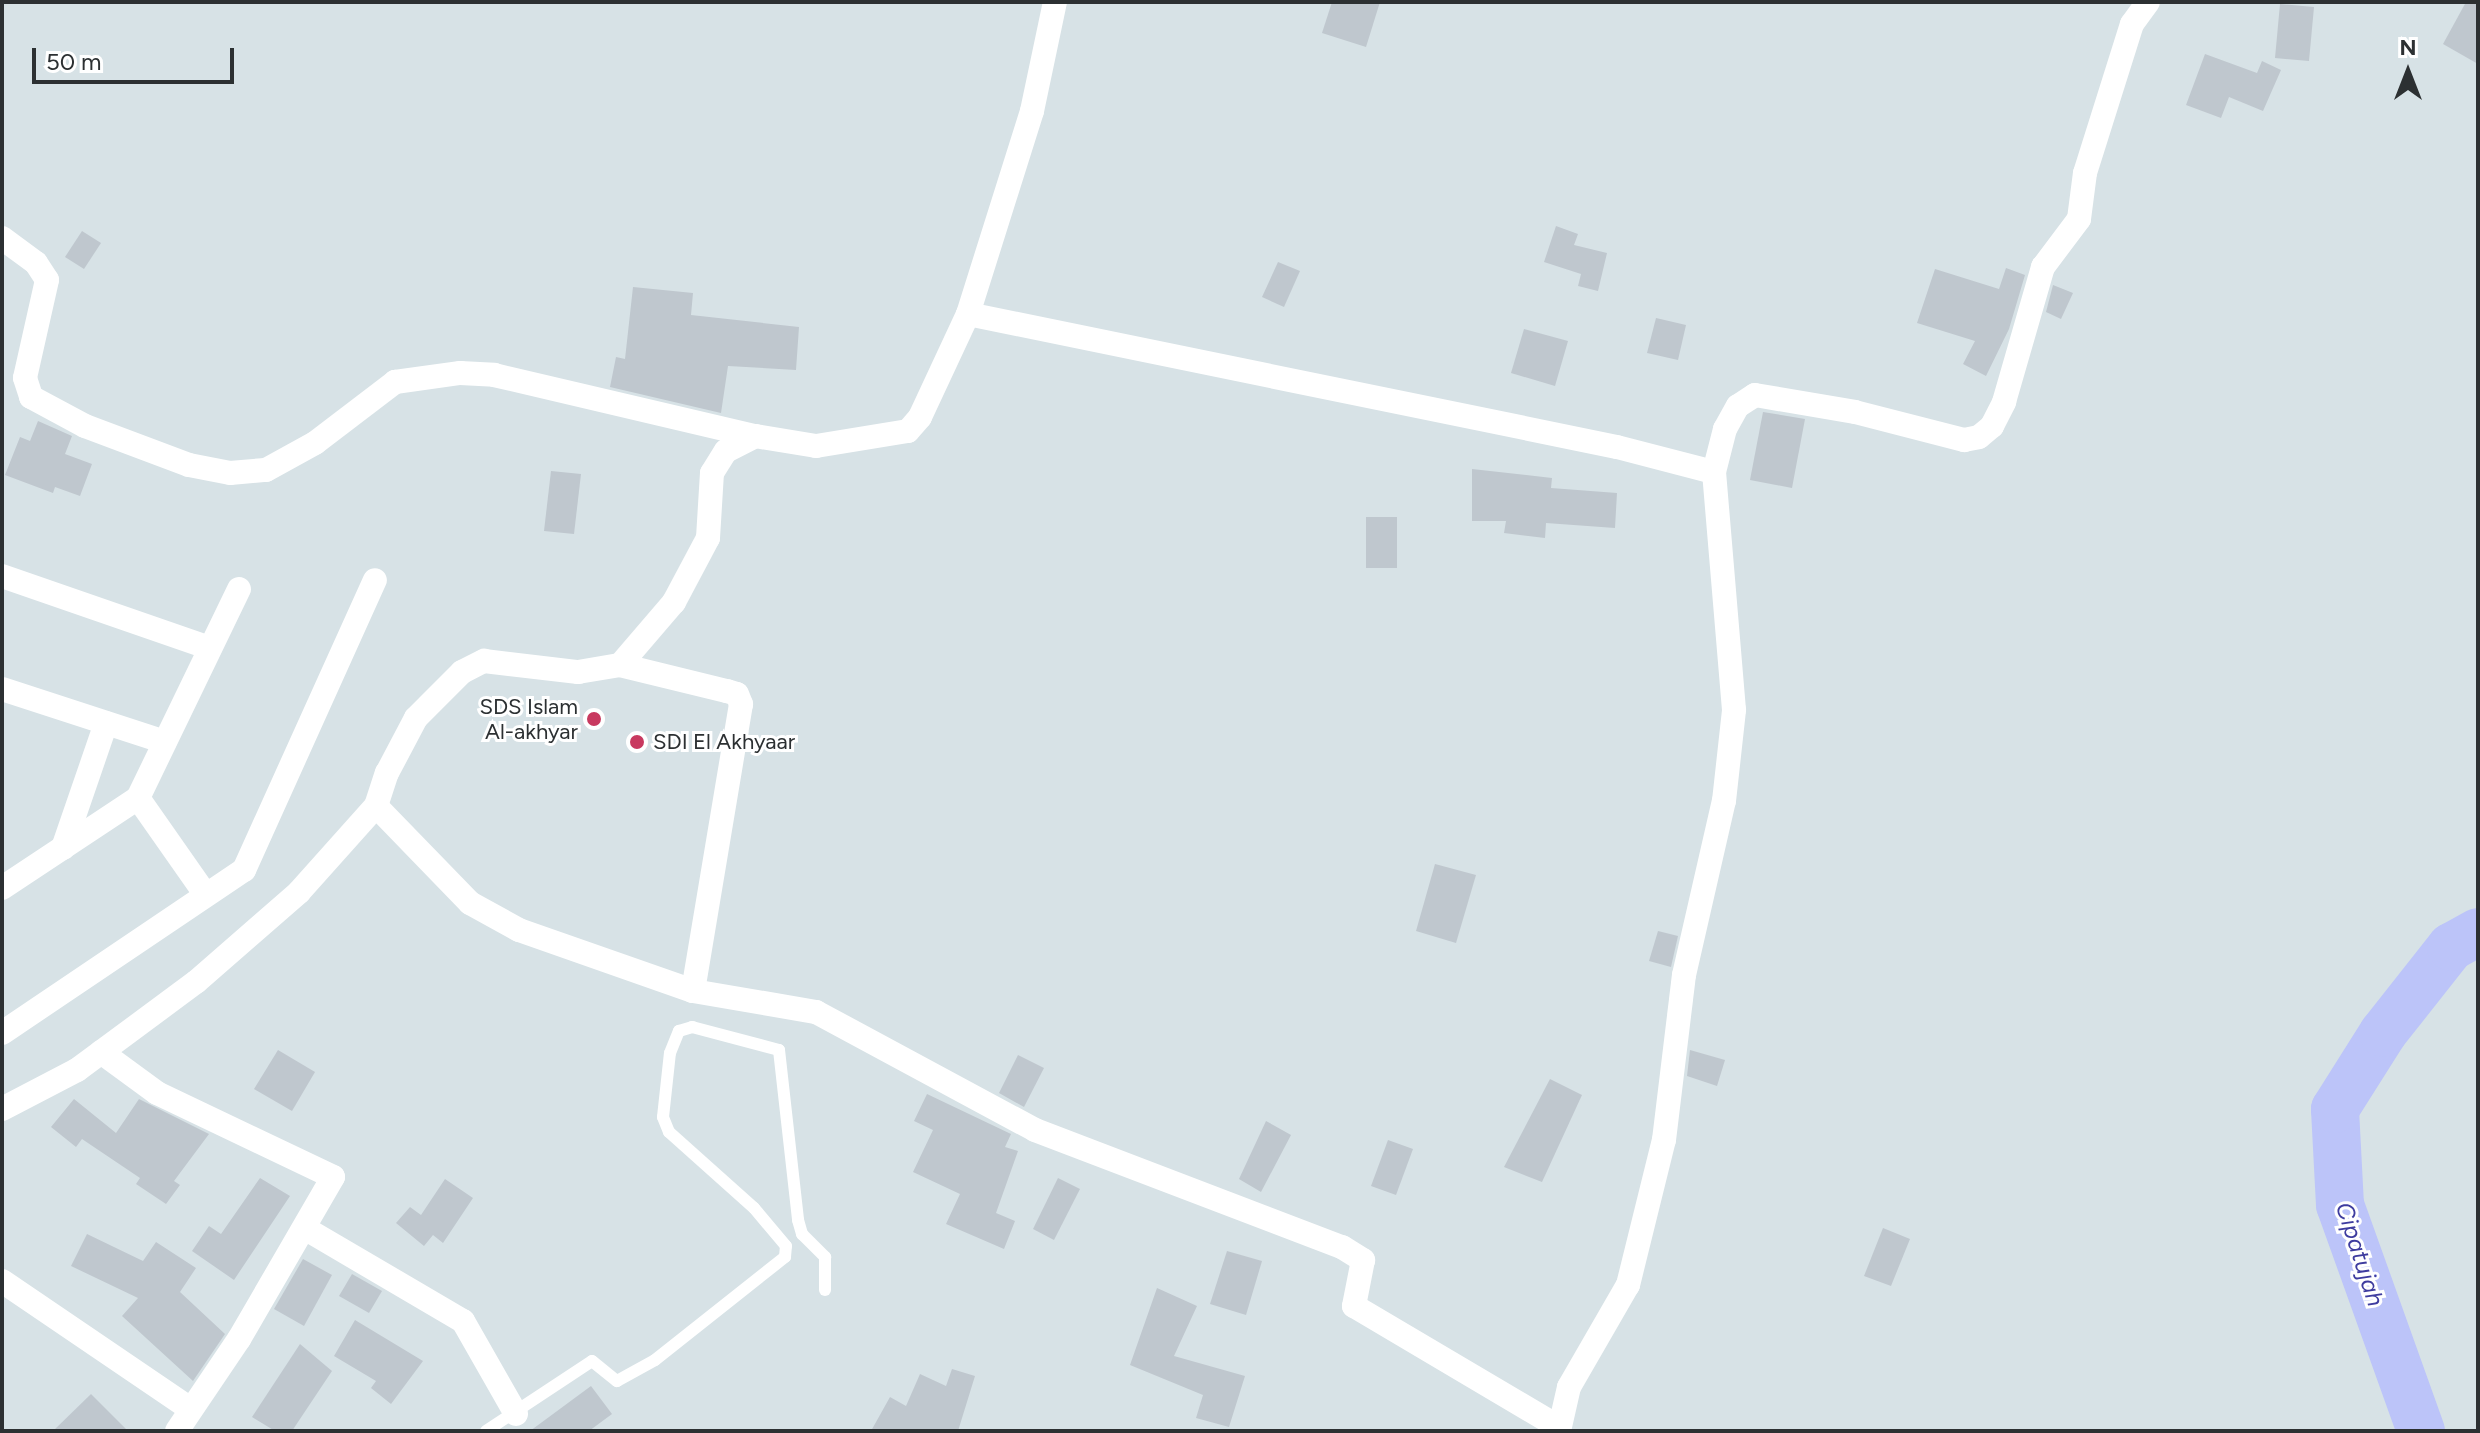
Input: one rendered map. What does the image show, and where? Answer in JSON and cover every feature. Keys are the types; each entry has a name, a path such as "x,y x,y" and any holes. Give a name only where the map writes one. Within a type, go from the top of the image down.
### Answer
{"street":[{"path":"2,238 36,263 47,280 25,378 31,397 85,426 189,465 230,473 266,470 315,443 395,382 460,373 494,375 755,436 816,446 908,431 920,417 968,314 1032,111 1055,2"},
{"path":"376,806 470,903 519,930 693,991 816,1012 1035,1130 1342,1247 1363,1260 1354,1306 1559,1429 1569,1387 1628,1285 1664,1140 1684,975 1724,801 1734,710 1714,472 1725,429 1738,406 1755,395 1855,412 1964,440 1992,426 2037,281 2079,219 2085,173 2118,68 2132,24 2148,2"},
{"path":"968,314 1617,447 1714,472"},
{"path":"620,665 674,602 708,538 712,473 726,451 755,436"},
{"path":"2,576 210,648"},
{"path":"2,1033 244,870 375,580"},
{"path":"2,888 138,798 239,589"},
{"path":"2,1109 77,1070 196,982 299,892 376,806 416,718 462,672 484,661 578,672 620,665 737,694 741,704 693,991"},
{"path":"3,692 165,742"},
{"path":"63,848 106,723"},
{"path":"138,798 206,895"},
{"path":"101,1052 157,1093 333,1177 306,1229 271,1278 239,1339 189,1408 177,1431"},
{"path":"306,1229 463,1321 516,1414"},
{"path":"2,1281 189,1408"}],"lane":[{"path":"486,1431 592,1361 617,1381 655,1360 785,1257 786,1246 754,1208 669,1132 663,1117 670,1053 679,1031 692,1027 779,1050 798,1220 802,1234 825,1257 825,1290"}],"building":[{"path":"1332,2 1380,2 1366,47 1322,33"},
{"path":"2466,2 2478,2 2478,64 2443,44"},
{"path":"2280,4 2314,7 2309,61 2275,58"},
{"path":"2205,54 2257,73 2262,61 2281,70 2263,111 2229,97 2221,118 2186,105"},
{"path":"1556,226 1578,234 1574,245 1607,253 1598,291 1578,286 1581,274 1544,262"},
{"path":"82,231 101,243 84,269 65,257"},
{"path":"1278,262 1300,271 1284,307 1262,297"},
{"path":"2006,268 2025,275 2009,329 1986,376 1963,364 1975,341 1917,323 1935,269 1999,289"},
{"path":"2053,285 2073,293 2061,319 2046,312"},
{"path":"633,287 693,293 691,315 799,327 796,370 728,366 721,413 610,387 616,357 625,359"},
{"path":"1656,318 1686,325 1678,360 1647,353"},
{"path":"1524,329 1568,341 1555,386 1511,373"},
{"path":"1763,412 1805,419 1792,488 1750,480"},
{"path":"38,421 72,436 65,454 92,464 80,496 55,487 53,493 5,475 20,437 30,441"},
{"path":"1472,469 1552,478 1551,488 1617,493 1615,528 1546,523 1545,538 1504,533 1506,521 1472,521"},
{"path":"551,471 581,474 574,534 544,531"},
{"path":"1366,517 1397,517 1397,568 1366,568"},
{"path":"1435,864 1476,875 1456,943 1416,931"},
{"path":"1658,931 1678,936 1671,967 1649,961"},
{"path":"278,1050 315,1072 292,1111 254,1089"},
{"path":"1690,1050 1725,1060 1717,1086 1687,1076"},
{"path":"1018,1055 1044,1068 1024,1107 999,1093"},
{"path":"1550,1079 1582,1095 1542,1182 1504,1167"},
{"path":"927,1094 1011,1134 1005,1147 1018,1151 996,1213 1015,1221 1004,1249 946,1224 960,1194 913,1172 933,1130 914,1121"},
{"path":"74,1099 116,1133 139,1099 209,1134 174,1181 180,1185 166,1204 136,1184 140,1178 82,1139 76,1147 51,1127"},
{"path":"1266,1121 1291,1135 1261,1192 1239,1179"},
{"path":"1388,1140 1413,1149 1396,1195 1371,1186"},
{"path":"260,1178 290,1196 234,1280 192,1251 209,1226 221,1234"},
{"path":"1058,1178 1080,1189 1054,1240 1033,1229"},
{"path":"445,1179 473,1198 443,1243 433,1235 424,1246 396,1223 410,1207 421,1215"},
{"path":"1883,1228 1910,1239 1891,1286 1864,1276"},
{"path":"87,1234 143,1261 156,1242 196,1268 180,1292 225,1334 193,1381 122,1316 138,1298 71,1266"},
{"path":"1227,1251 1262,1261 1246,1315 1210,1304"},
{"path":"303,1259 332,1275 304,1326 274,1309"},
{"path":"352,1274 382,1291 369,1313 339,1296"},
{"path":"1157,1288 1197,1306 1174,1356 1245,1376 1229,1427 1196,1418 1203,1395 1130,1365"},
{"path":"355,1320 423,1361 391,1404 371,1388 376,1381 334,1356"},
{"path":"300,1344 332,1371 292,1431 275,1431 252,1417"},
{"path":"952,1369 975,1376 958,1431 871,1431 890,1397 906,1406 920,1374 946,1386"},
{"path":"591,1386 612,1414 589,1431 530,1431"},
{"path":"91,1394 128,1431 53,1431"}],"waterway":[{"name":"Cipatujah","path":"2421,1431 2340,1205 2335,1109 2383,1033 2451,947 2478,932"}],"place":[{"name":"SDS Islam Al-akhyar","path":"594,719"},
{"name":"SDI El Akhyaar","path":"637,742"}]}
